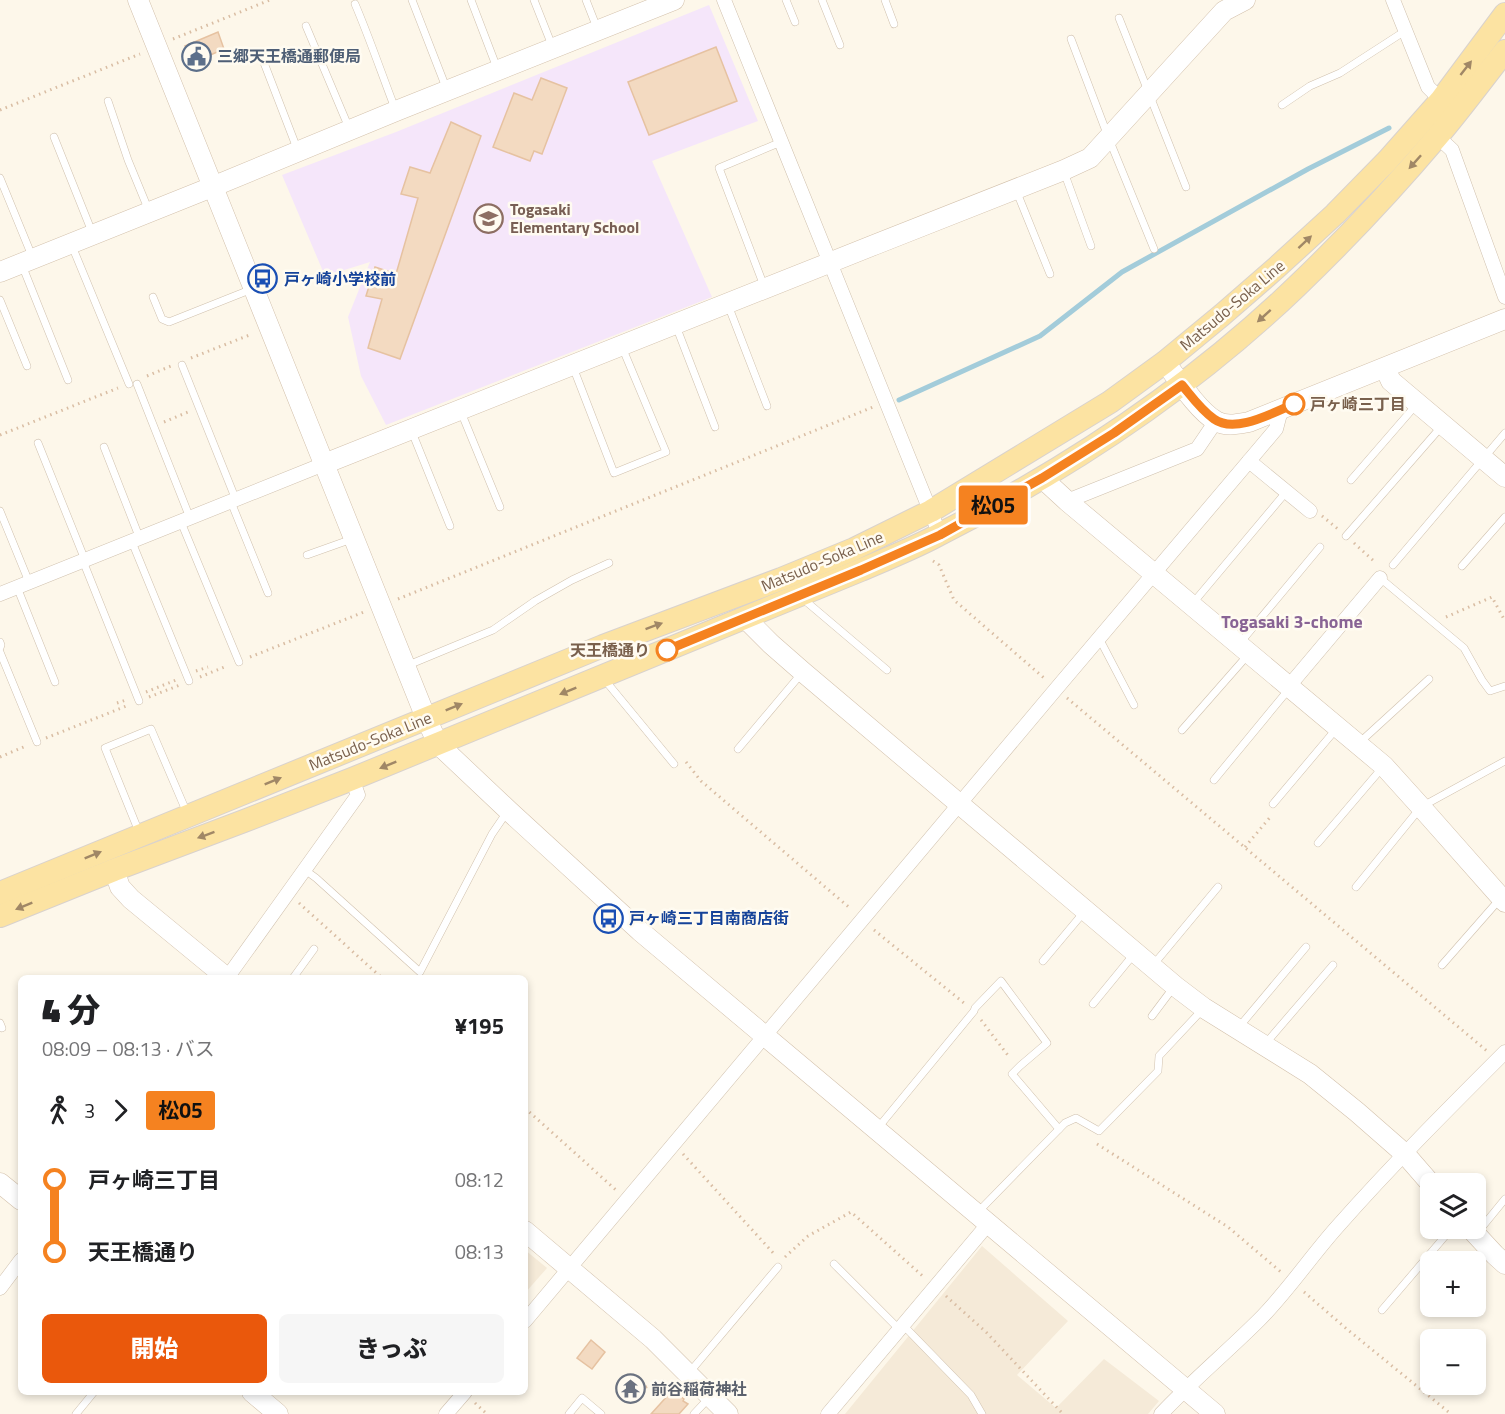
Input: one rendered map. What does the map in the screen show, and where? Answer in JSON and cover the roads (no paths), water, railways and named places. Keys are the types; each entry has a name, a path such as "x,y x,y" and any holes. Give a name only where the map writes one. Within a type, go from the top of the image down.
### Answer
{"main road":[{"name":"Matsudo-Soka Line","path":"0,892 603,646 792,575 854,549 931,511 1110,402 1165,362 1222,315 1335,214 1387,161 1441,100 1505,14"},
{"name":"Matsudo-Soka Line","path":"0,916 352,779 871,566 940,535 1042,478 1114,433 1182,385 1297,286 1366,216 1438,136 1505,51"}],"street":[{"path":"138,0 438,744 640,931 1215,1414"},
{"path":"0,273 553,49 598,30 646,5 674,0"},
{"path":"724,0 940,535"},
{"path":"0,594 1090,158 1224,10 1245,0"},
{"path":"1393,0 1428,87 1441,100"},
{"path":"1438,136 1452,150 1505,297"},
{"path":"1165,362 1182,385 1216,421 1236,425 1281,410 1505,319"},
{"path":"1385,368 1391,381 1505,477"},
{"path":"528,1317 1249,461 1275,429 1281,410"},
{"path":"1067,501 1197,448 1216,421"},
{"path":"1249,461 1310,511"},
{"path":"1042,478 1384,766 1503,900"},
{"path":"1290,687 1380,578"},
{"path":"745,618 803,672 1175,986 1204,1008 1310,1074 1405,1154 1421,1173"},
{"path":"229,975 358,795 352,779"},
{"path":"114,870 120,887 131,899 223,975"},
{"path":"1161,1414 1259,1320 1337,1227 1501,1056"},
{"path":"0,1183 18,1198"},
{"path":"828,1414 935,1287 983,1218"},
{"path":"528,1233 653,1339 728,1414"},
{"path":"1480,1239 1505,1264"},
{"path":"0,1288 18,1264"},
{"path":"256,1395 278,1414"},
{"path":"446,1414 462,1395"}],"lane":[{"path":"412,0 448,90"},
{"path":"471,0 498,70"},
{"path":"534,0 553,49"},
{"path":"586,0 598,30"},
{"path":"786,0 795,22"},
{"path":"822,0 840,45"},
{"path":"885,0 894,24"},
{"path":"355,4 374,48 396,111"},
{"path":"1119,18 1186,187"},
{"path":"306,26 349,130"},
{"path":"1282,105 1310,86 1340,73 1405,31"},
{"path":"1071,39 1108,139 1154,249"},
{"path":"261,55 298,151"},
{"path":"108,101 149,212"},
{"path":"54,137 93,235"},
{"path":"765,288 719,168 782,142"},
{"path":"1064,170 1091,246"},
{"path":"0,178 68,380"},
{"path":"1015,189 1050,274"},
{"path":"71,244 129,384"},
{"path":"153,297 162,319 169,322 254,288"},
{"path":"0,300 27,366"},
{"path":"727,303 767,406"},
{"path":"675,324 715,428"},
{"path":"572,365 614,473 666,452 622,346"},
{"path":"182,365 268,592"},
{"path":"137,384 239,662"},
{"path":"1351,480 1417,403"},
{"path":"460,410 500,507"},
{"path":"1346,536 1443,425"},
{"path":"411,430 450,526"},
{"path":"1393,565 1505,433"},
{"path":"38,443 137,698"},
{"path":"104,447 188,678"},
{"path":"1191,605 1287,491"},
{"path":"0,511 55,682"},
{"path":"1462,566 1505,517"},
{"path":"307,555 354,538"},
{"path":"1182,730 1320,547"},
{"path":"405,666 494,630 535,601 609,563"},
{"path":"1380,578 1464,648 1490,691 1505,686"},
{"path":"799,596 887,670"},
{"path":"1099,638 1134,705"},
{"path":"0,642 0,650 37,742"},
{"path":"738,749 803,672"},
{"path":"602,677 674,764"},
{"path":"1357,744 1429,679"},
{"path":"1214,780 1290,687"},
{"path":"1273,804 1337,728"},
{"path":"140,836 105,748 151,729 188,816"},
{"path":"1356,887 1421,807 1505,761"},
{"path":"1318,843 1384,766"},
{"path":"305,870 420,972 492,834 509,811"},
{"path":"1152,966 1218,887"},
{"path":"1442,965 1503,900"},
{"path":"1043,961 1086,910"},
{"path":"1237,1029 1306,947"},
{"path":"295,975 314,949"},
{"path":"1093,1004 1136,952"},
{"path":"1264,1046 1333,965"},
{"path":"877,1129 975,1008 1001,981 1047,1043 1012,1074 1059,1129"},
{"path":"1152,1016 1175,986"},
{"path":"983,1218 1065,1123 1076,1118 1099,1131 1158,1071 1159,1056 1204,1008"},
{"path":"1486,1218 1505,1199"},
{"path":"1382,1310 1443,1239"},
{"path":"834,1264 971,1395 982,1414"},
{"path":"689,1374 778,1267"},
{"path":"76,1414 92,1395"},
{"path":"694,1414 711,1396"},
{"path":"569,1414 582,1398 601,1414"}],"waterway":[{"path":"899,400 1040,336 1122,272 1308,169 1389,128"}],"place":[{"name":"三郷天王橋通郵便局","path":"196,56"},
{"name":"Togasaki Elementary School","path":"489,218"},
{"name":"戸ヶ崎小学校前","path":"263,279"},
{"name":"戸ヶ崎三丁目","path":"1294,404"},
{"name":"天王橋通り","path":"667,650"},
{"name":"戸ヶ崎三丁目南商店街","path":"608,918"},
{"name":"前谷稲荷神社","path":"630,1389"}],"district":[{"name":"Togasaki 3-chome","path":"1292,621"}]}
